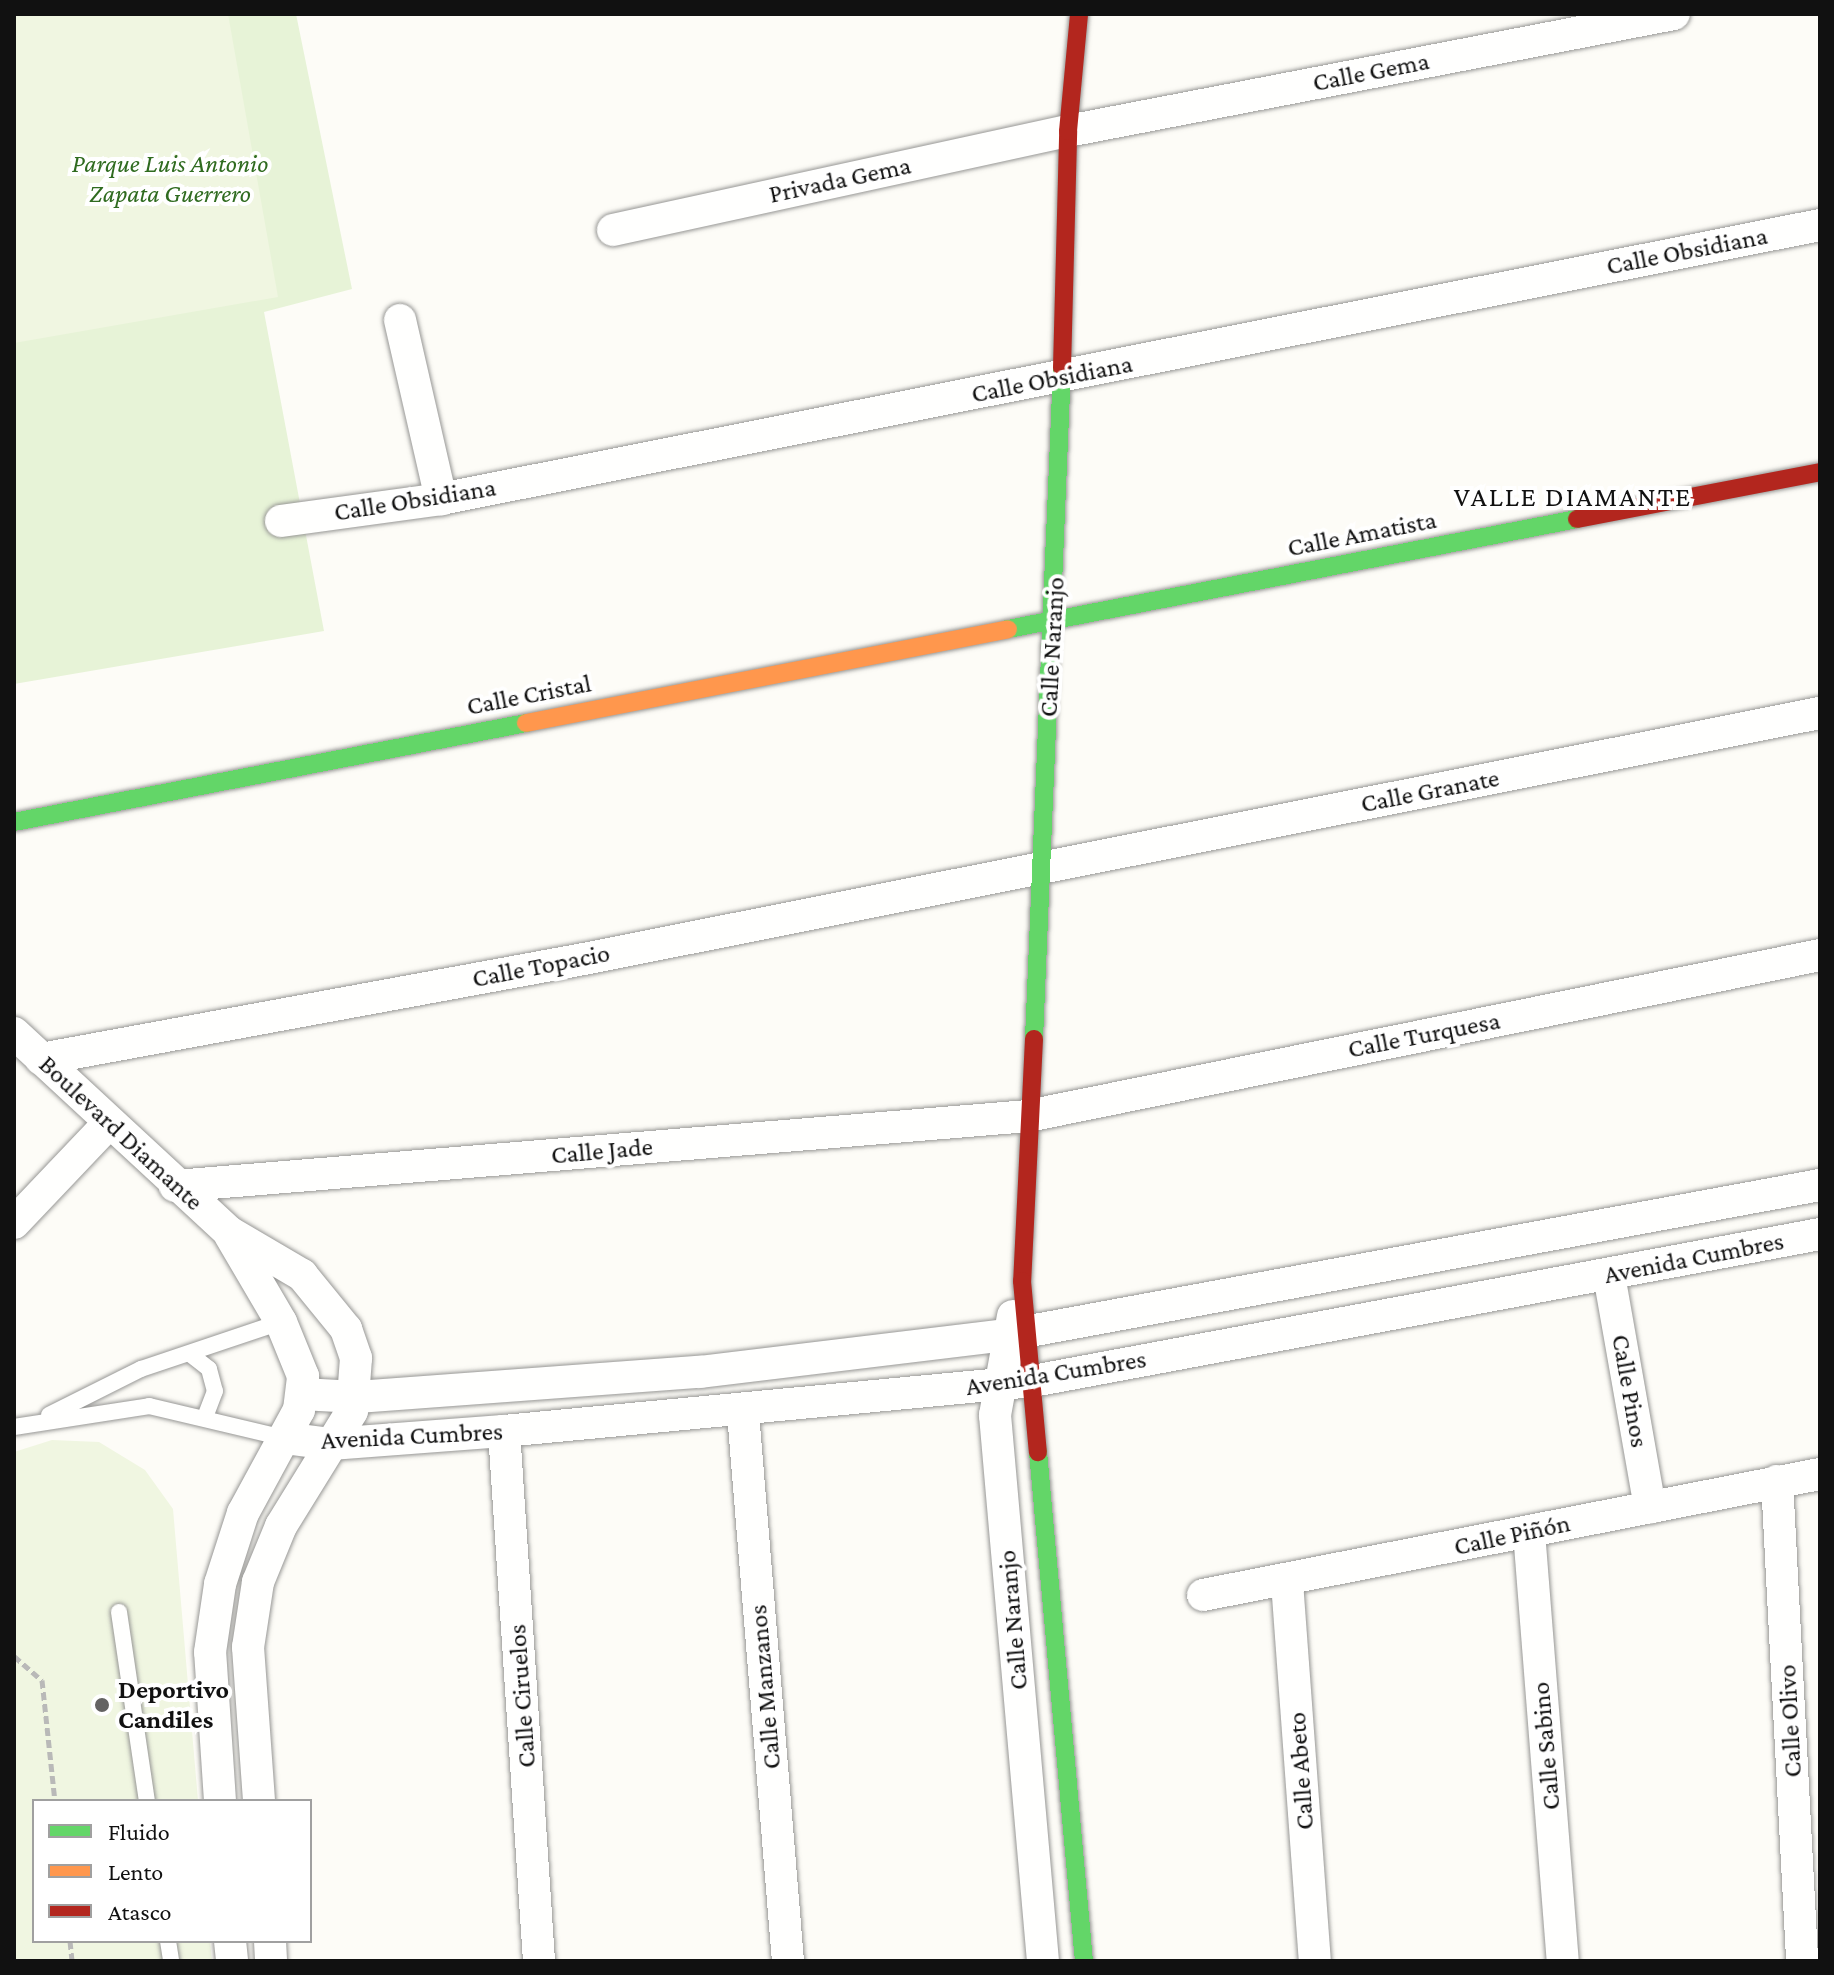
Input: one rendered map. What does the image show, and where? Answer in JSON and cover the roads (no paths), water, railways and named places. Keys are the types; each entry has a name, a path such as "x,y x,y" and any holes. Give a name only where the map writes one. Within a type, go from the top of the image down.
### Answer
{"street":[{"name":"Calle Naranjo","path":"1043,1961 995,1415 999,1384 1018,1333 1022,1281 1039,869 1055,620 1068,131 1079,14"},
{"name":"Calle Gema","path":"1068,131 1674,14"},
{"name":"Privada Gema","path":"613,230 1068,131"},
{"name":"Calle Obsidiana","path":"281,521 441,499 1820,225"},
{"path":"400,320 441,499"},
{"name":"Calle Amatista","path":"1055,620 1820,472"},
{"name":"Calle Cristal","path":"14,822 1055,620"},
{"name":"Calle Granate","path":"1039,869 1820,713"},
{"name":"Calle Topacio","path":"41,1059 1039,869"},
{"name":"Calle Turquesa","path":"1028,1116 1820,955"},
{"name":"Boulevard Diamante","path":"14,1033 175,1186 229,1232 302,1275 336,1316 356,1358 356,1397 281,1526 258,1582 248,1647 259,1799"},
{"name":"Calle Jade","path":"175,1186 1028,1116"},
{"path":"14,1223 109,1123"},
{"name":"Avenida Cumbres","path":"302,1394 356,1397 700,1372 1018,1333 1820,1185"},
{"name":"Boulevard Diamante","path":"229,1232 281,1322 303,1376 302,1394"},
{"name":"Avenida Cumbres","path":"284,1438 330,1444 743,1413 1033,1381 1820,1234"},
{"name":"Calle Pinos","path":"1609,1275 1650,1507"},
{"name":"Calle Naranjo","path":"1018,1333 1033,1381 1084,1961"},
{"path":"220,1799 210,1652 220,1584 243,1513 284,1438 302,1394"},
{"name":"Calle Manzanos","path":"743,1413 788,1961"},
{"name":"Calle Ciruelos","path":"504,1431 539,1961"},
{"name":"Calle Piñón","path":"1203,1595 1287,1582 1820,1474"},
{"name":"Calle Olivo","path":"1777,1481 1802,1961"},
{"name":"Calle Sabino","path":"1529,1532 1563,1961"},
{"name":"Calle Abeto","path":"1287,1582 1315,1961"}],"lane":[{"path":"14,1427 44,1418 141,1369 281,1322"},
{"path":"190,1354 209,1369 212,1380 206,1415"},
{"path":"44,1418 149,1406 206,1415 284,1438"},
{"path":"119,1612 147,1799"}],"place":[{"name":"Deportivo Candiles","path":"102,1705"}],"district":[{"name":"VALLE DIAMANTE","path":"1573,497"}],"park label":[{"name":"Parque Luis Antonio Zapata Guerrero","path":"170,179"}]}
